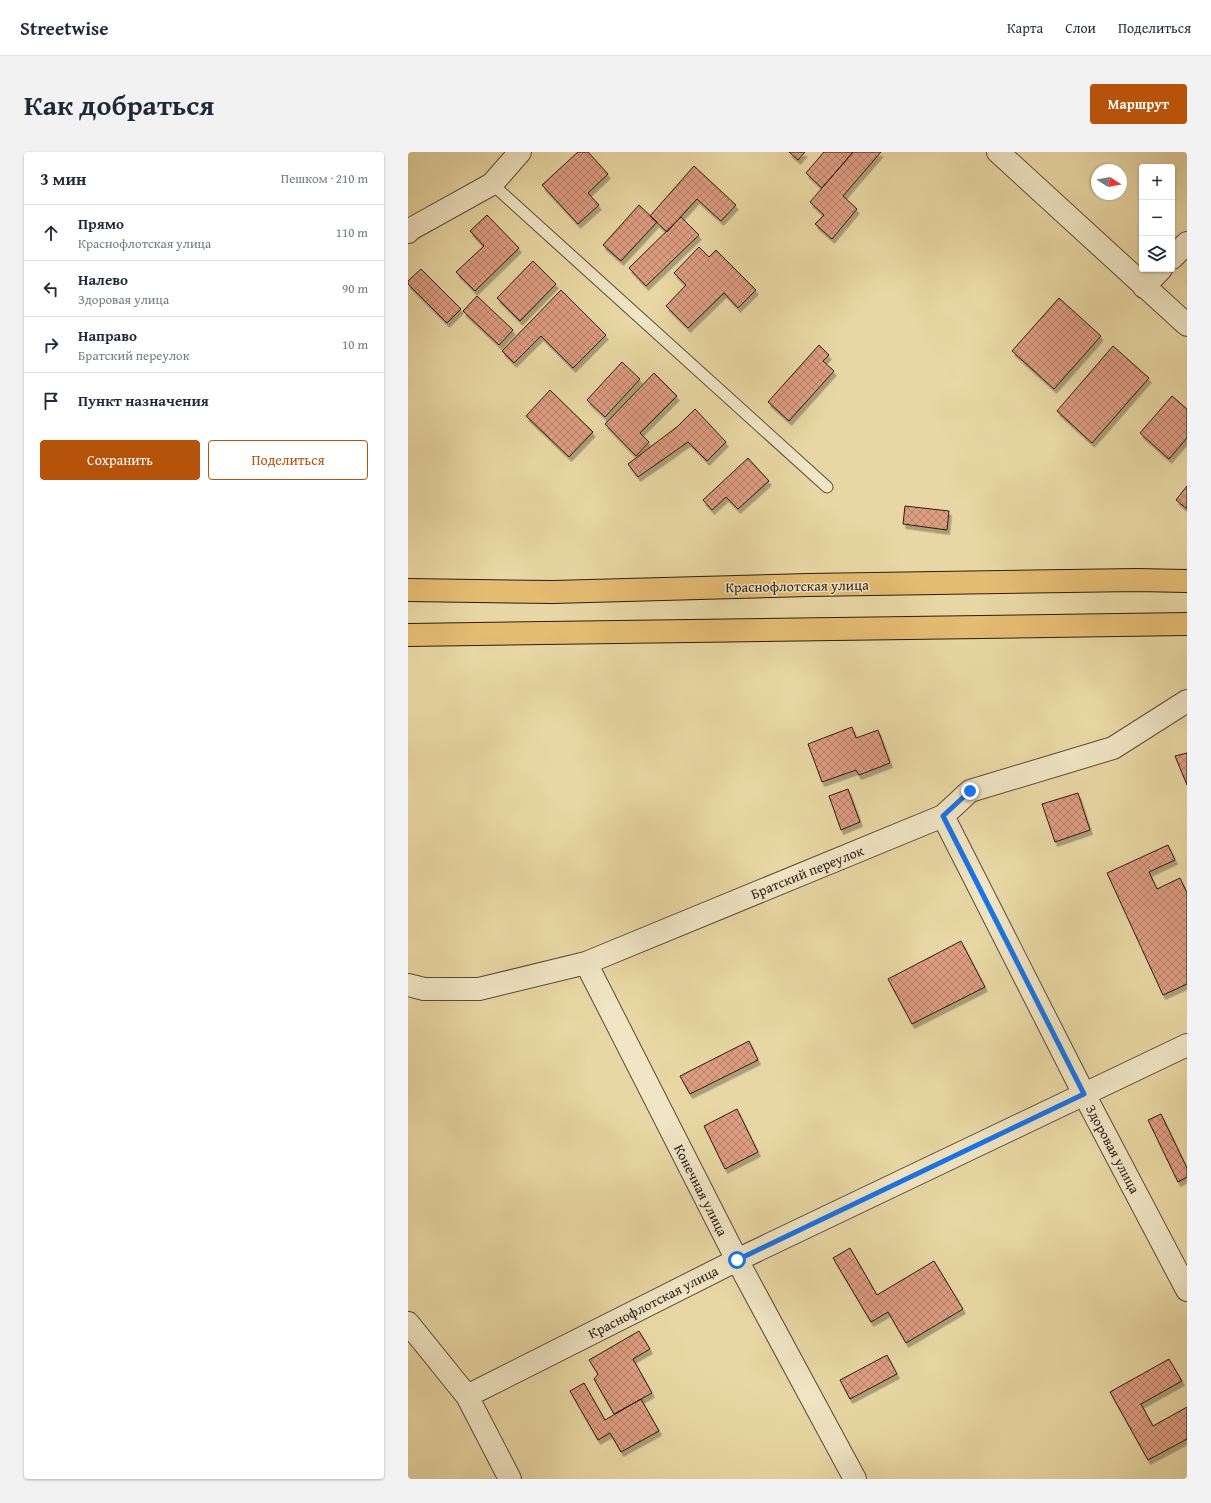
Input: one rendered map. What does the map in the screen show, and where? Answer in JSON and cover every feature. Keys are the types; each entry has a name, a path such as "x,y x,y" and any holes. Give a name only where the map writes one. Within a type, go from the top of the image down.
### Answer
{"main road":[{"name":"Краснофлотская улица","path":"408,590 553,592 808,585 1137,580 1187,581"},
{"path":"408,635 1187,624"}],"street":[{"path":"408,232 492,184 520,152"},
{"path":"998,152 1187,325"},
{"path":"1175,255 1187,243"},
{"path":"1144,286 1158,272"},
{"name":"Братский переулок","path":"408,985 424,989 479,989 586,963 943,816 970,791 1113,748 1187,701"},
{"name":"Здоровая улица","path":"943,816 1084,1094 1187,1290"},
{"name":"Конечная улица","path":"586,963 737,1260 855,1479"},
{"name":"Краснофлотская улица","path":"467,1396 737,1260 1187,1045"},
{"path":"408,1323 467,1396 510,1479"}],"lane":[{"path":"492,184 827,487"}],"building":[{"path":"578,152 588,152 608,174 588,193 599,205 578,224 542,185"},
{"path":"789,152 805,152 798,160"},
{"path":"824,152 853,152 822,188 806,173"},
{"path":"853,152 881,152 843,196 857,209 832,239 815,224 824,215 810,202"},
{"path":"694,166 736,205 721,221 697,199 667,232 650,216"},
{"path":"639,205 657,222 621,261 603,245"},
{"path":"487,215 519,248 475,291 456,272 484,246 470,231"},
{"path":"681,217 699,235 646,286 629,268"},
{"path":"699,247 709,257 716,250 756,290 738,308 724,293 688,328 666,306 686,285 674,273"},
{"path":"533,261 556,284 520,321 497,298"},
{"path":"421,269 461,309 447,323 408,284 408,281"},
{"path":"561,290 606,335 573,368 541,336 514,363 502,351"},
{"path":"477,296 513,330 499,345 463,311"},
{"path":"1059,298 1101,336 1054,389 1012,351"},
{"path":"819,345 829,355 823,361 834,371 789,421 768,402"},
{"path":"1113,346 1149,378 1092,443 1057,411"},
{"path":"622,362 640,379 605,417 587,400"},
{"path":"654,373 677,396 640,433 649,442 636,456 605,424"},
{"path":"550,390 593,432 569,457 526,416"},
{"path":"1172,396 1187,409 1187,438 1169,459 1140,433"},
{"path":"695,409 726,442 707,461 688,442 638,477 628,464 678,426"},
{"path":"748,458 769,481 738,509 726,497 712,510 703,500"},
{"path":"1187,486 1187,509 1176,500"},
{"path":"905,506 949,511 947,530 903,524"},
{"path":"852,727 856,738 878,730 890,763 859,775 856,770 822,782 808,744"},
{"path":"1187,753 1187,785 1175,756"},
{"path":"848,789 860,822 841,830 829,796"},
{"path":"1078,793 1090,830 1055,842 1042,804"},
{"path":"1168,845 1175,860 1149,872 1157,889 1180,878 1187,893 1187,984 1163,995 1107,873"},
{"path":"961,941 985,987 912,1024 888,979"},
{"path":"749,1041 758,1060 690,1094 680,1076"},
{"path":"737,1109 758,1152 725,1169 704,1126"},
{"path":"1161,1114 1187,1168 1187,1177 1178,1182 1148,1120"},
{"path":"850,1248 877,1295 934,1261 963,1309 906,1343 888,1312 871,1322 833,1258"},
{"path":"639,1331 650,1349 633,1359 652,1393 614,1414 594,1379 598,1374 589,1360"},
{"path":"887,1355 897,1374 850,1399 840,1380"},
{"path":"1169,1359 1182,1381 1141,1404 1153,1426 1187,1407 1187,1439 1148,1460 1110,1392"},
{"path":"584,1383 605,1420 641,1399 659,1431 621,1452 610,1433 598,1440 570,1391"}],"route":[{"path":"737,1260 1084,1094 943,816 970,791"}]}
